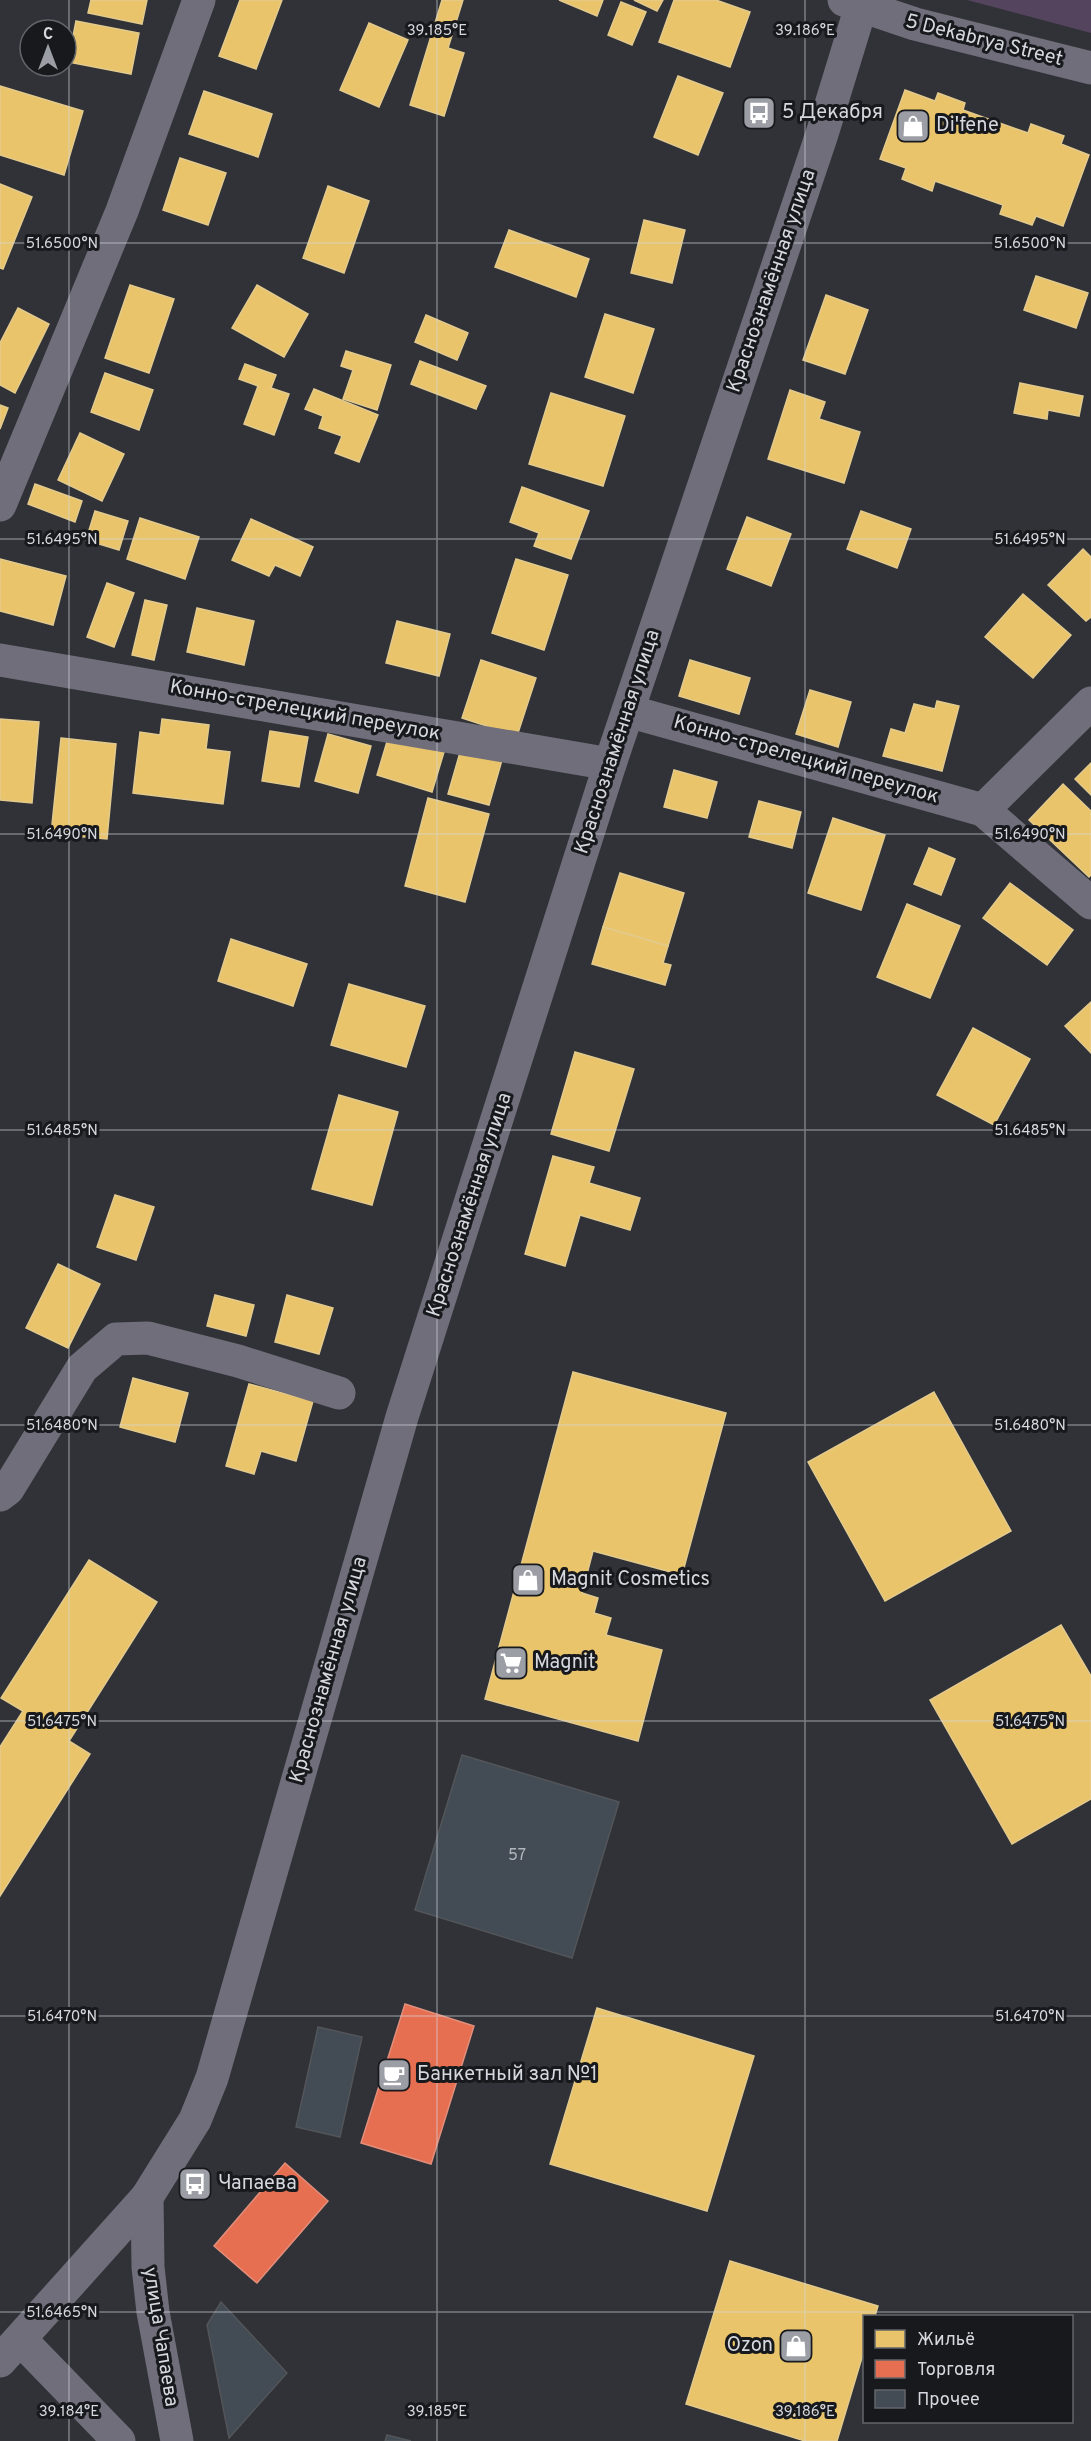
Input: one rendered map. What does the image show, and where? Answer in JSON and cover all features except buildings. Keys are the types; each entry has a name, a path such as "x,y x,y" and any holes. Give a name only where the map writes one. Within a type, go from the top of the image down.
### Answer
{"street":[{"path":"0,506 122,211 200,0"},
{"name":"5 Dekabrya Street","path":"856,2 915,24 1091,68"},
{"name":"Краснознамённая улица","path":"11,2351 147,2197 195,2120 212,2078 402,1418 609,764 822,134 856,2"},
{"name":"Конно-стрелецкий переулок","path":"0,660 609,764"},
{"path":"1091,703 983,810 1091,903"},
{"name":"Конно-стрелецкий переулок","path":"628,711 983,810"},
{"path":"0,1495 8,1489 82,1368 116,1339 158,1340 238,1361 339,1393"},
{"name":"улица Чапаева","path":"147,2197 148,2267 153,2312 177,2441"},
{"path":"11,2351 119,2441"}],"shaded area":[{"path":"967,0 1091,0 1091,33"}],"place":[{"name":"5 Декабря","path":"759,113"},
{"name":"Di'fene","path":"913,126"},
{"name":"Magnit Cosmetics","path":"528,1580"},
{"name":"Magnit","path":"511,1663"},
{"name":"Банкетный зал №1","path":"394,2075"},
{"name":"Чапаева","path":"195,2184"},
{"name":"Ozon","path":"796,2346"}]}
